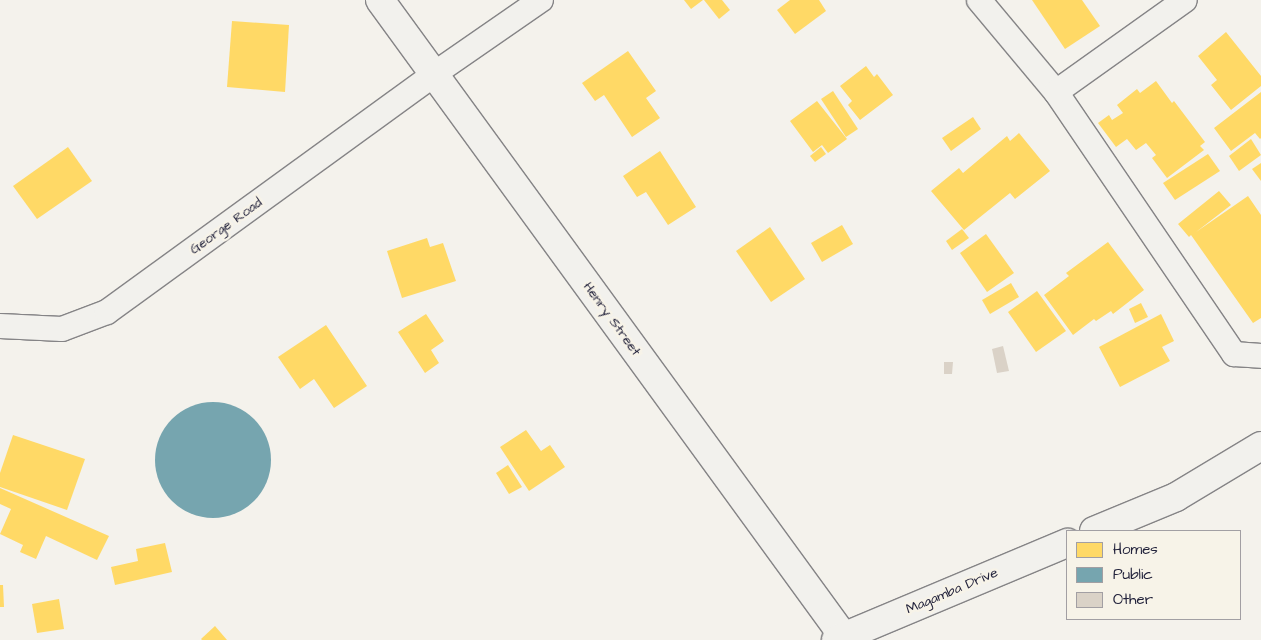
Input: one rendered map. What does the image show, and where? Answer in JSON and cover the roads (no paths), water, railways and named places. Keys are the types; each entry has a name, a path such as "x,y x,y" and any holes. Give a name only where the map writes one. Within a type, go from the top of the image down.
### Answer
{"street":[{"name":"Henry Street","path":"380,0 840,638"},
{"name":"George Road","path":"0,326 62,329 107,312 434,74 541,0"},
{"path":"979,0 1056,92 1234,354 1261,356"},
{"path":"1056,92 1185,0"},
{"path":"1096,530 1176,497 1261,446"},
{"name":"Magamba Drive","path":"840,638 1066,543"}]}
